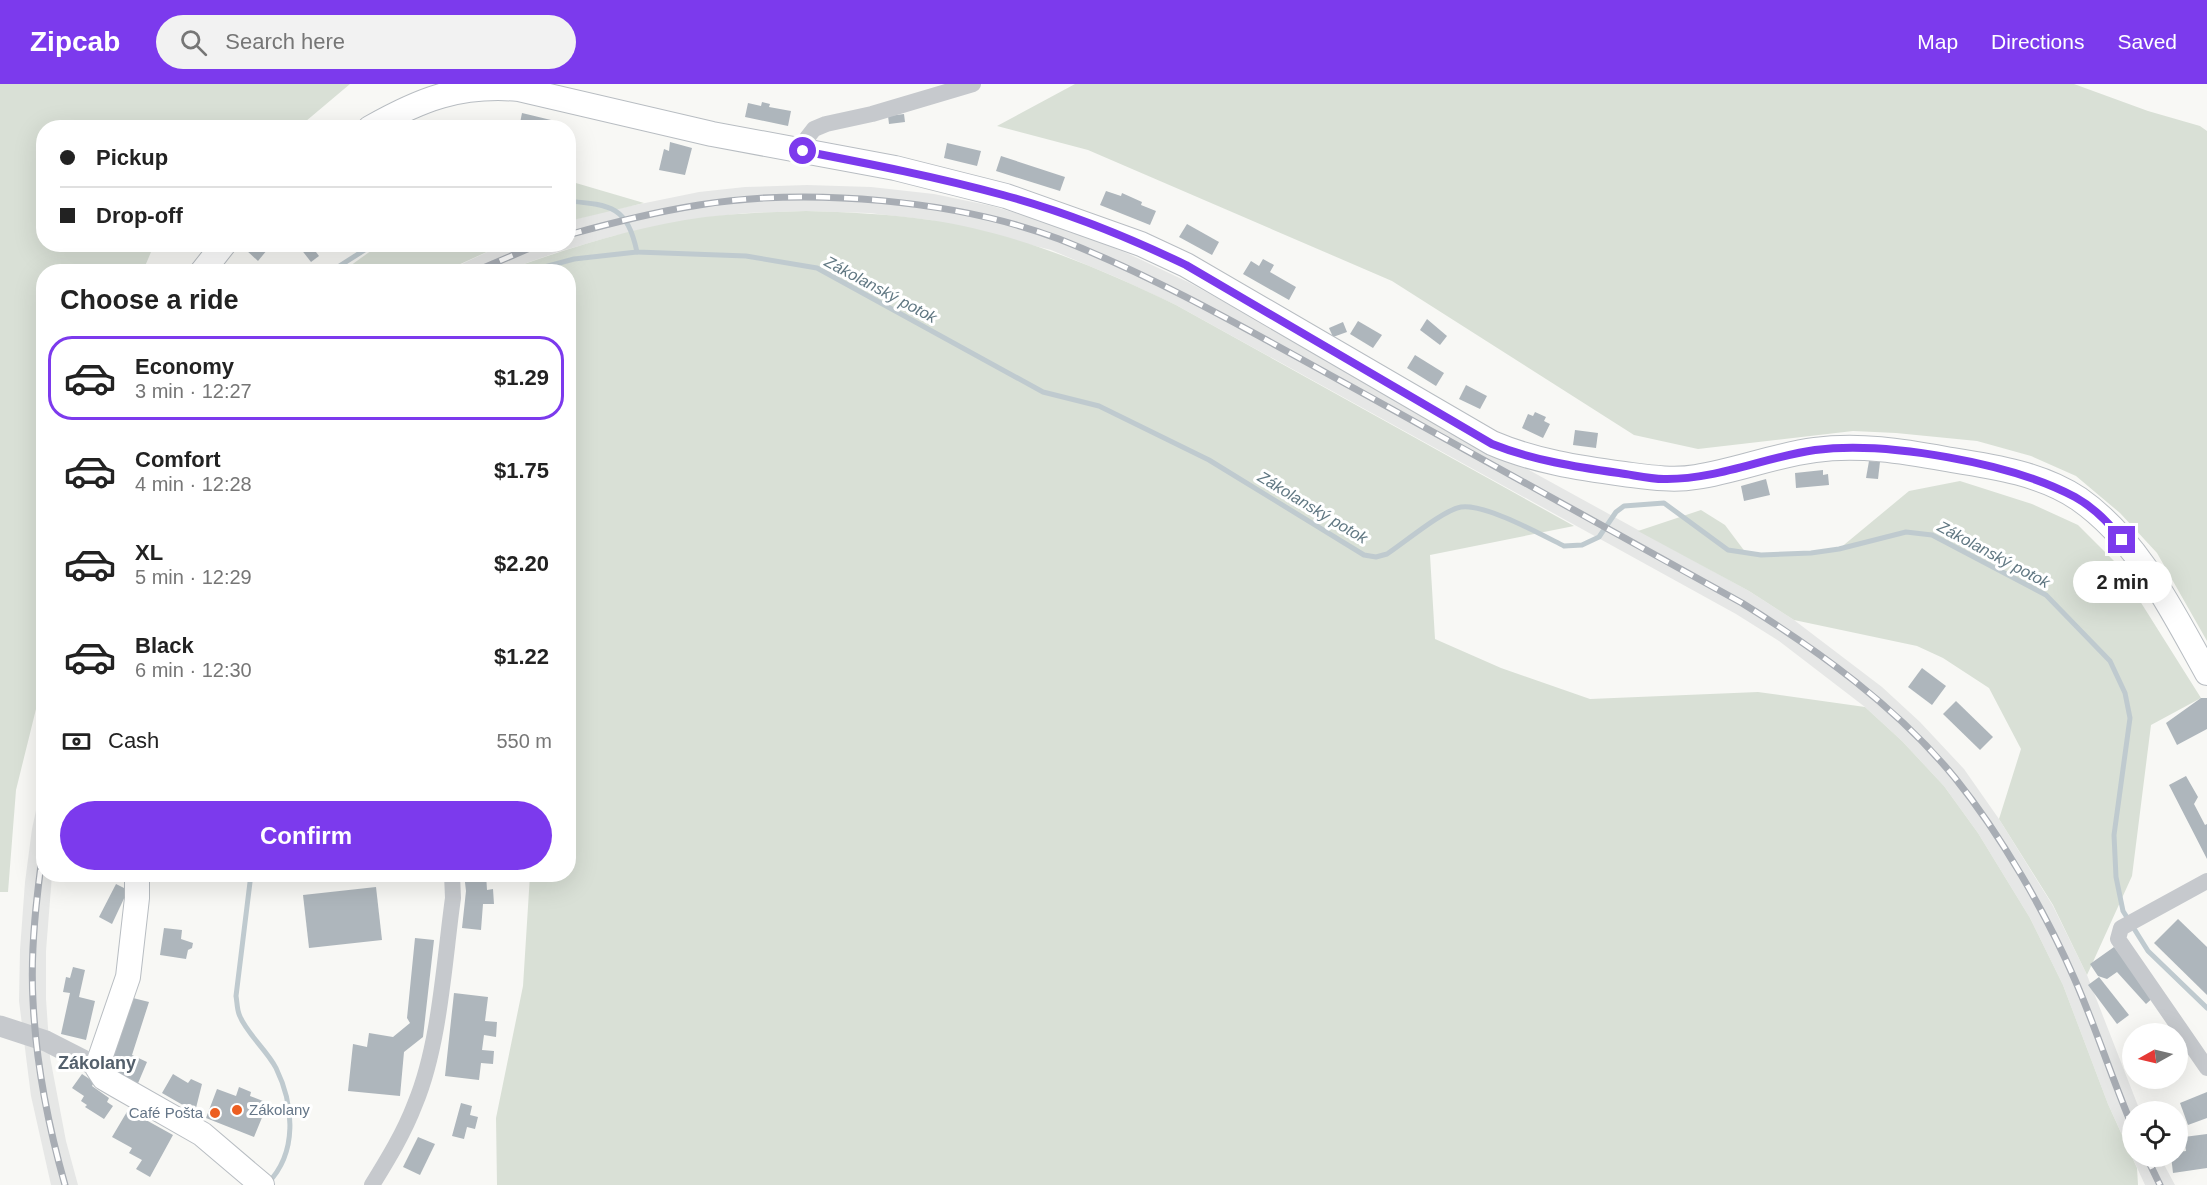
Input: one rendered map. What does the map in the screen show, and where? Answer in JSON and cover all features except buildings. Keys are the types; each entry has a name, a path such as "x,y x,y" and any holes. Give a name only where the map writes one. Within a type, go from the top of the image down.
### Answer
{"main road":[{"path":"386,120 419,103 449,93 489,86 519,89 712,134 895,168 1006,196 1141,244 1186,265 1492,444 1531,458 1591,470 1664,479 1695,477 1814,450 1854,447 1900,451 1987,465 2037,479 2078,498 2112,526 2144,566 2207,673"},
{"path":"208,264 218,252"},
{"path":"137,882 128,977 97,1067 104,1078 202,1134 254,1178"}],"street":[{"path":"803,151 807,138 814,129 826,124 872,114 973,84"},
{"path":"2207,881 2121,928 2118,939 2207,1068"},
{"path":"372,1185 393,1151 416,1104 427,1067 453,897 452,882"},
{"path":"0,1026 46,1041 97,1067"}],"shaded area":[{"path":"0,84 350,84 307,120 36,120 36,252 151,252 146,264 36,264 36,709 16,790 8,892 0,892"},
{"path":"1075,84 2074,84 2148,111 2200,126 2207,131 2207,641 2157,553 2120,513 2076,476 2031,456 1977,441 1896,433 1853,431 1698,449 1634,435 1392,281 1088,150 997,126"},
{"path":"576,183 644,203 576,219"},
{"path":"807,185 871,187 934,194 992,206 1060,226 1129,254 1188,282 1749,591 1794,620 1882,687 1920,722 1964,769 1999,819 2053,906 2087,975 2122,1065 2122,1089 2131,1089 2136,1101 2122,1101 2122,1135 2063,985 2030,918 1978,833 1944,786 1902,741 1865,707 1779,641 1736,614 1176,305 1051,250 930,220 869,213 806,211 746,213 702,218 613,236 576,247 576,219 699,192 745,187"},
{"path":"806,211 899,216 994,233 1056,253 1176,305 1574,526 1430,555 1435,639 1501,668 1590,699 1758,692 1865,707 1902,741 1944,786 1978,833 2030,918 2063,985 2122,1135 2122,1167 2137,1167 2138,1185 497,1185 496,1118 523,986 530,882 576,882 576,264 525,264 560,252 576,252 576,247 628,232 679,221 718,216"},
{"path":"369,252 487,252 460,264 353,264"},
{"path":"487,252 558,252 524,264 462,264"},
{"path":"1960,481 2032,504 2078,525 2116,563 2201,698 2151,725 2132,876 2087,975 2053,905 1999,819 2021,749 1989,688 1943,658 1917,646 1794,620 1749,591 1638,531 1701,510 1725,525 1746,553 1794,554 1839,549 1909,491"},
{"path":"36,810 36,882 51,882 46,951 46,999 50,1057 66,1141 78,1185 51,1185 31,1096 19,1001 25,882"},
{"path":"2137,1167 2165,1167 2175,1185 2145,1185"}],"waterway":[{"name":"Zákolanský potok","path":"576,202 596,204 615,211 628,225 637,252 746,256 817,268 1043,392 1099,406 1209,460 1364,555 1376,557 1387,554 1434,520 1461,507 1471,507 1498,515 1564,546 1582,545 1599,537 1616,512 1624,506 1664,503 1728,550 1761,555 1811,553 1839,549 1906,532 1932,535 2046,595 2110,661 2125,693 2130,718 2114,835 2116,877 2123,911 2148,951 2207,1008"},
{"name":"Zákolanský potok","path":"343,264 361,252"},
{"path":"556,264 574,259 637,252"},
{"name":"Zákolanský potok","path":"250,882 236,996 237,1007 246,1028 276,1068 287,1097 290,1128 284,1158 277,1172 267,1184"}],"railway":[{"path":"576,233 633,218 699,205 787,197 882,201 929,206 975,215 1059,239 1207,308 1742,603 1828,661 1882,704 1932,752 1972,800 2006,849 2063,954 2083,998 2122,1101"},
{"path":"493,264 520,252"},
{"path":"39,882 33,941 33,1001 44,1094 65,1185"},
{"path":"2151,1167 2160,1185"}],"place":[{"name":"Zákolany","path":"237,1110"},
{"name":"Café Pošta","path":"215,1113"}],"district":[{"name":"Zákolany","path":"97,1063"}],"route":[{"path":"803,151 895,168 1006,196 1141,244 1186,265 1492,444 1514,453 1591,470 1664,479 1695,477 1814,450 1854,447 1900,451 1987,465 2037,479 2078,498 2112,526 2122,540"}]}
